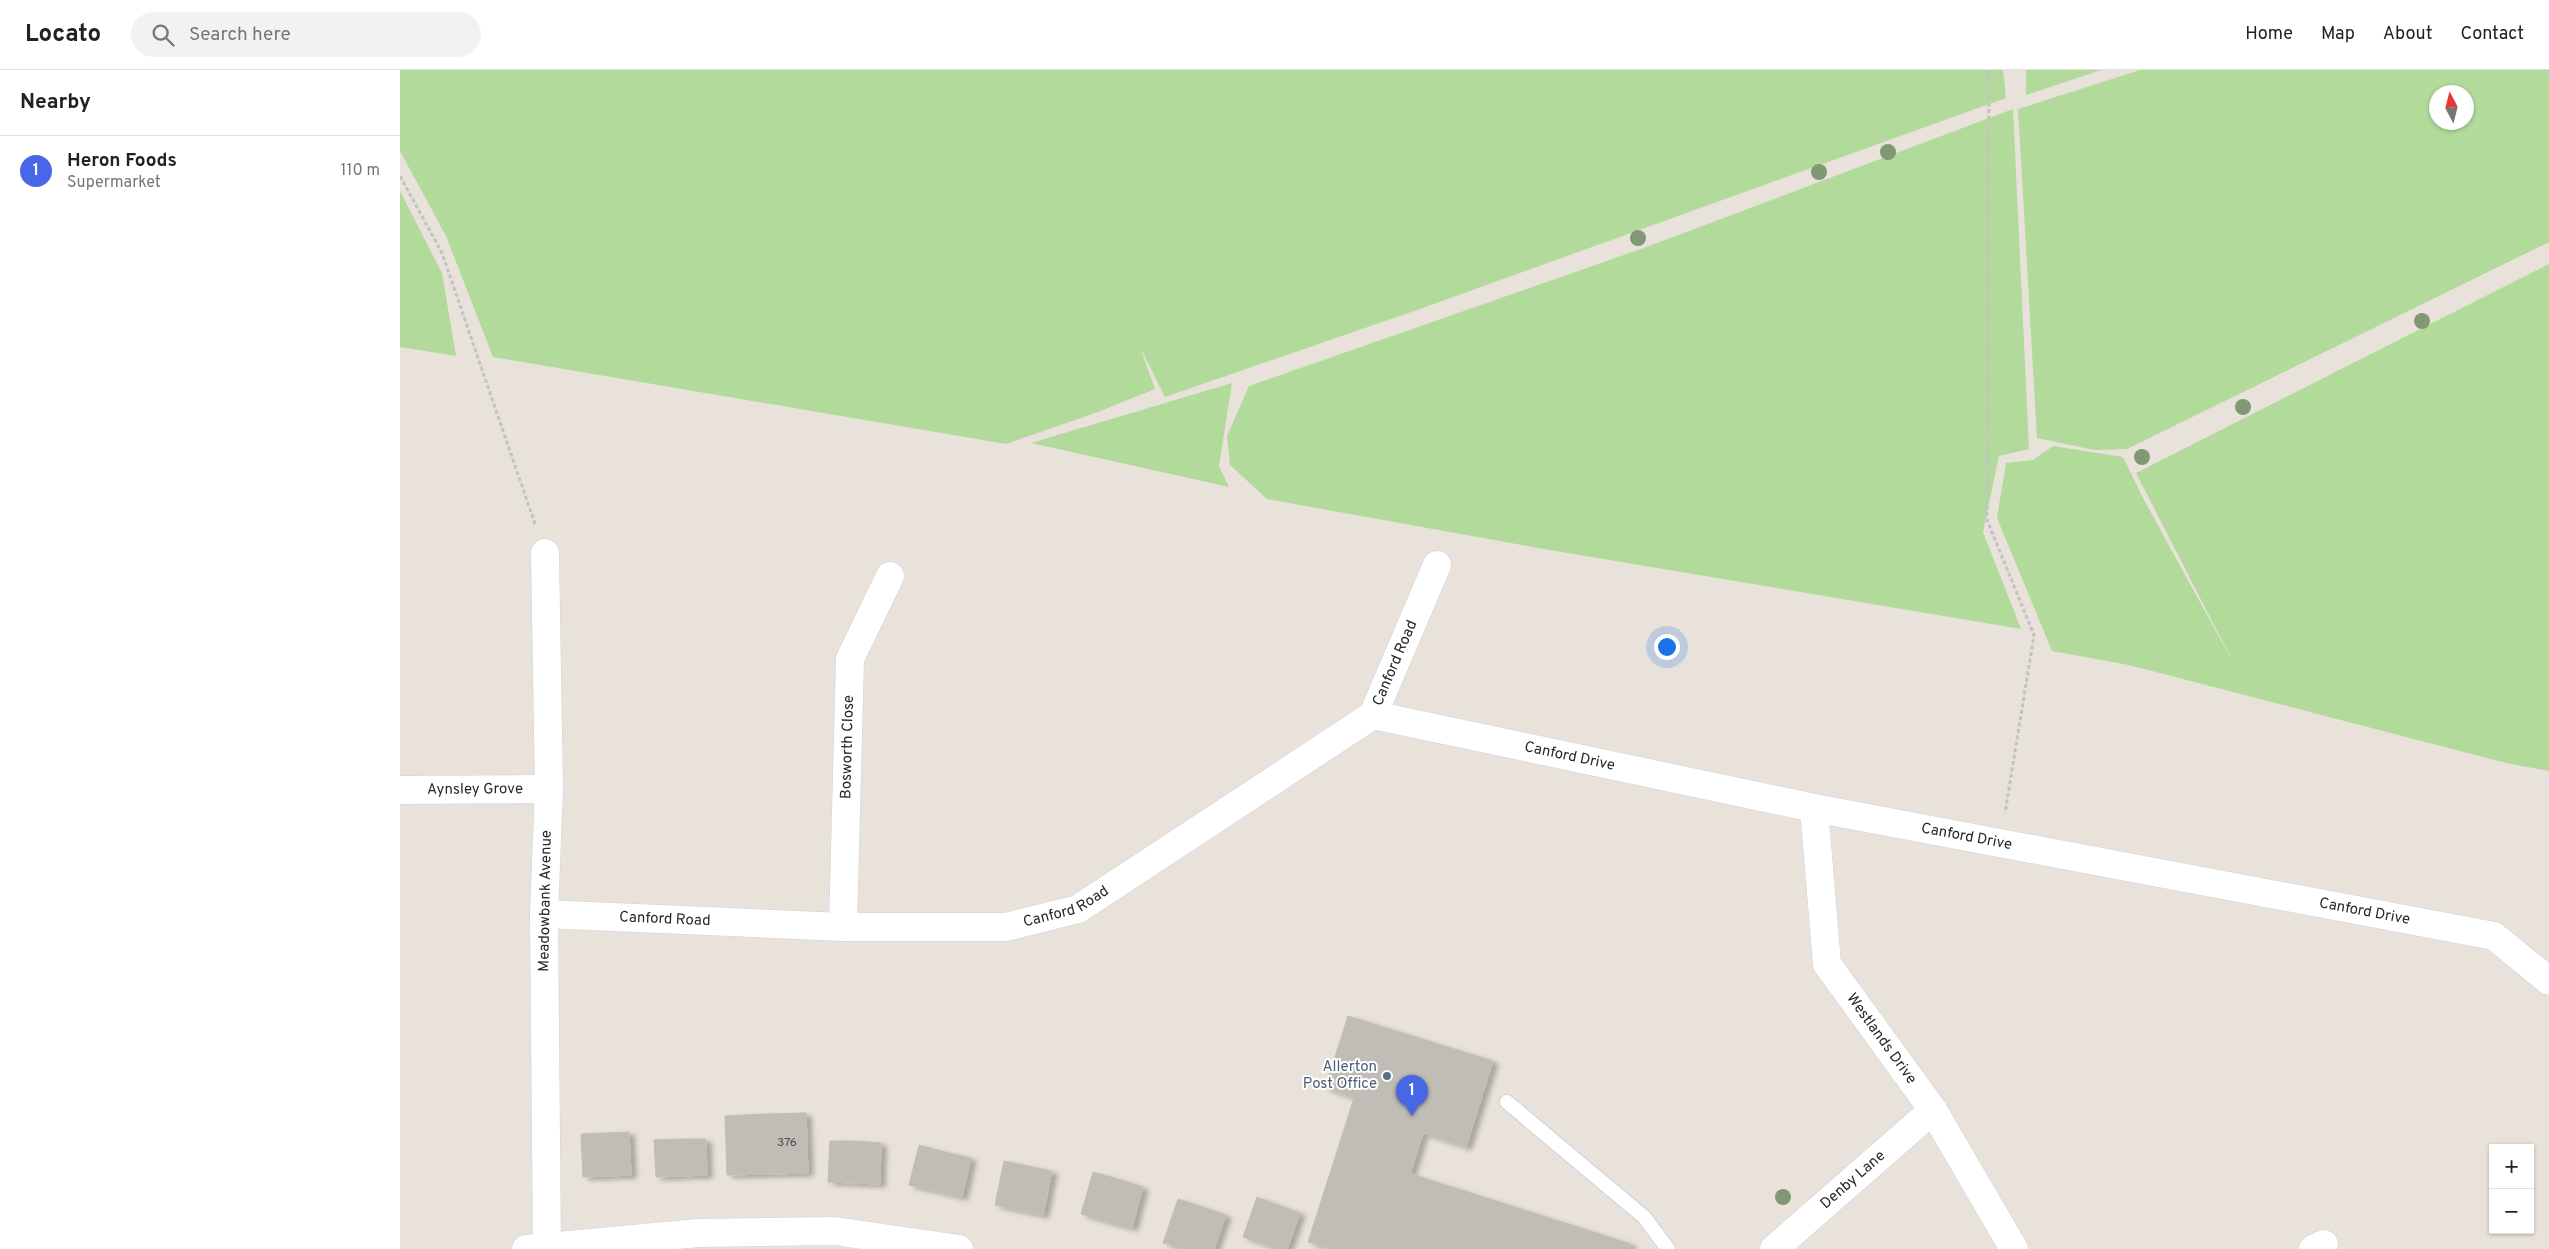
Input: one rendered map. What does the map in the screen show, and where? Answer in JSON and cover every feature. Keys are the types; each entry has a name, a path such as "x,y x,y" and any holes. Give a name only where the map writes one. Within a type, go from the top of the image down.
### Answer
{"street":[{"name":"Meadowbank Avenue","path":"540,1248 544,914 549,789 545,553"},
{"name":"Canford Road","path":"544,914 843,927 1006,927 1078,909 1373,716 1437,565"},
{"name":"Bosworth Close","path":"843,927 850,659 890,576"},
{"name":"Canford Drive","path":"1373,716 1814,808 2494,936 2549,981"},
{"name":"Aynsley Grove","path":"400,790 549,789"},
{"name":"Westlands Drive","path":"1814,808 1827,964 1933,1110 2014,1249"},
{"name":"Denby Lane","path":"1774,1249 1933,1110"},
{"path":"540,1248 698,1233 835,1232 959,1249"}],"lane":[{"path":"1507,1102 1644,1217 1668,1249"}],"path":[{"path":"1989,70 1987,520 2034,635 2000,843"},
{"path":"400,176 442,252 545,553"}],"green space":[{"path":"400,70 2003,70 2006,98 1417,310 1165,397 1140,347 1155,389 1098,412 1006,444 493,357 446,236 400,151"},
{"path":"2026,70 2101,70 2026,95"},
{"path":"2140,70 2549,70 2549,242 2127,449 2094,450 2037,438 2018,109"},
{"path":"2013,109 2029,449 1999,456 1983,532 2021,629 1544,549 1267,499 1230,465 1227,436 1249,386 1641,249"},
{"path":"400,191 442,273 456,356 400,347"},
{"path":"2549,264 2549,771 2506,763 2129,665 2052,651 1997,518 2006,463 2033,460 2053,446 2123,457 2143,498 2236,668 2136,473"},
{"path":"1232,383 1219,466 1229,487 1031,443"}],"building":[{"path":"1348,1016 1493,1061 1466,1147 1423,1133 1387,1249 1331,1249 1308,1242 1354,1098 1325,1088"},
{"path":"806,1113 808,1173 768,1174 766,1114"},
{"path":"766,1114 768,1174 727,1175 725,1116"},
{"path":"629,1132 631,1175 583,1177 581,1134"},
{"path":"680,1139 681,1176 656,1177 654,1140"},
{"path":"680,1139 706,1139 707,1175 681,1176"},
{"path":"830,1141 856,1141 854,1183 828,1182"},
{"path":"856,1141 881,1143 880,1184 854,1183"},
{"path":"919,1145 945,1152 936,1191 909,1185"},
{"path":"945,1152 971,1158 962,1197 936,1191"},
{"path":"1004,1161 1028,1166 1019,1210 995,1205"},
{"path":"1028,1166 1052,1171 1043,1215 1019,1210"},
{"path":"1093,1172 1118,1179 1106,1221 1081,1214"},
{"path":"1411,1174 1631,1244 1629,1249 1387,1249"},
{"path":"1118,1179 1143,1187 1132,1228 1106,1221"},
{"path":"1257,1197 1278,1205 1264,1244 1243,1237"},
{"path":"1178,1199 1202,1207 1188,1249 1163,1243"},
{"path":"1278,1205 1300,1213 1287,1249 1277,1249 1264,1244"},
{"path":"1202,1207 1226,1215 1214,1249 1188,1249"}],"place":[{"name":"Allerton Post Office","path":"1387,1076"},
{"name":"Heron Foods","path":"1412,1116"}]}
